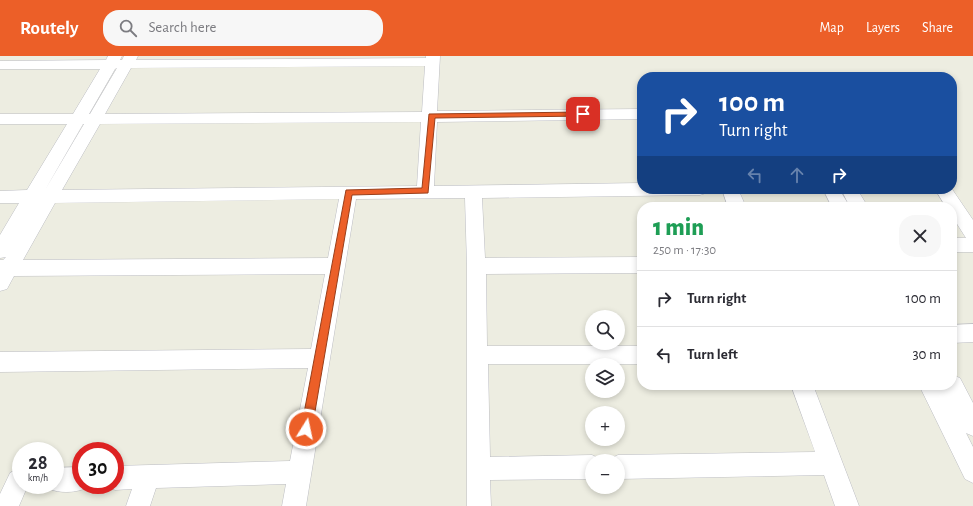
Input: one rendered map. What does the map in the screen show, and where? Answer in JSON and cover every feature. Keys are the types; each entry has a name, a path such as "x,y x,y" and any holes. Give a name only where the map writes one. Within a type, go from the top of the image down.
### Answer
{"street":[{"path":"0,65 121,60 433,59 431,121 425,191"},
{"path":"0,251 40,196 121,60"},
{"path":"0,131 83,125 431,121 637,114"},
{"path":"0,119 83,125"},
{"path":"431,121 637,124"},
{"path":"0,197 637,190"},
{"path":"473,191 478,355 479,506"},
{"path":"294,506 349,192"},
{"path":"40,196 3,273 336,266"},
{"path":"957,210 973,234"},
{"path":"957,246 973,245"},
{"path":"476,266 637,265"},
{"path":"957,334 973,333"},
{"path":"478,355 637,355"},
{"path":"0,362 319,358"},
{"path":"804,390 847,506"},
{"path":"934,390 966,428"},
{"path":"954,390 966,428 973,471"},
{"path":"625,467 831,463"},
{"path":"479,469 585,467"},
{"path":"124,478 299,472"},
{"path":"138,506 148,477"},
{"path":"7,506 12,485"}],"route":[{"path":"306,429 349,192 425,191 431,115 583,114"}]}
